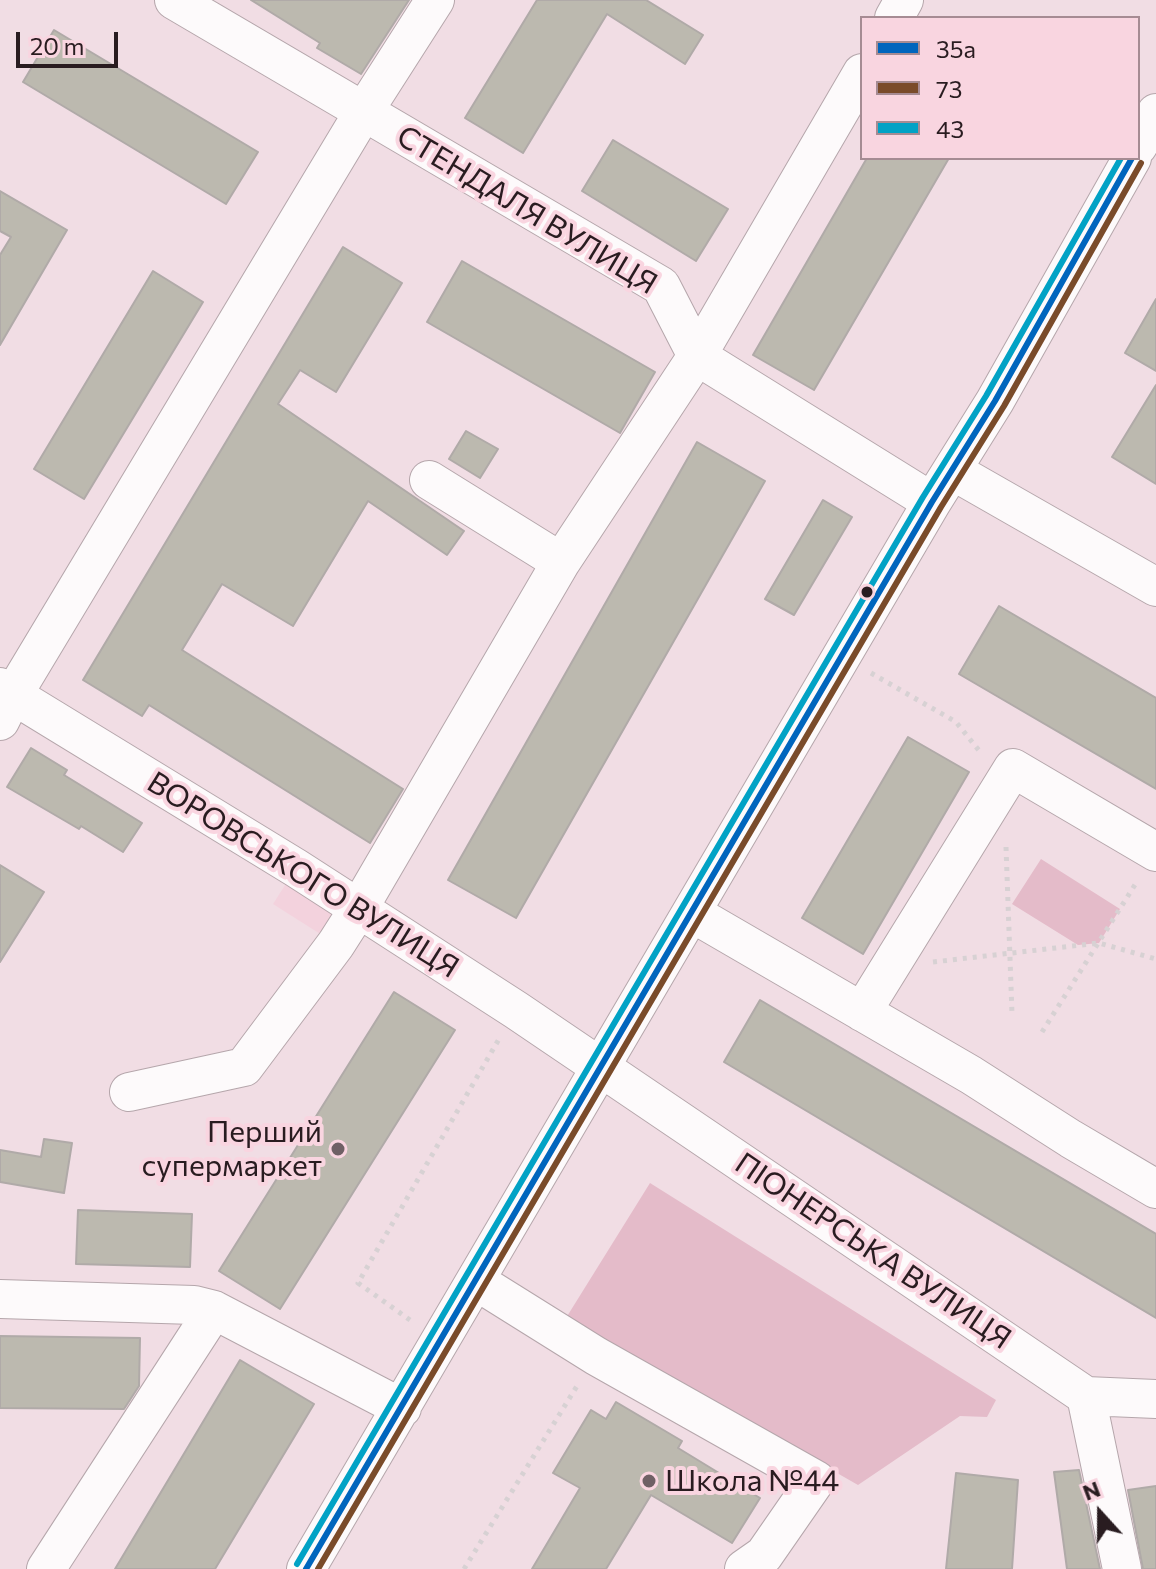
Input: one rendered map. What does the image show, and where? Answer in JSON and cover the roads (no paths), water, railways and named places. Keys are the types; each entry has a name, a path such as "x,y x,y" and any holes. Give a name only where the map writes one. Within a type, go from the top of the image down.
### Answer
{"street":[{"name":"СТЕНДАЛЯ ВУЛИЦЯ","path":"174,0 661,286 697,356"},
{"path":"4,701 435,0"},
{"path":"129,1092 244,1067 336,944 561,562 697,356 860,76"},
{"path":"1140,142 1156,113"},
{"path":"306,1569 932,502 995,401 1131,160"},
{"path":"697,356 932,502"},
{"path":"953,471 1156,587"},
{"path":"429,480 561,562"},
{"name":"ВОРОВСЬКОГО ВУЛИЦЯ","path":"4,701 359,908 602,1067"},
{"path":"862,1012 1013,768 1155,852"},
{"path":"692,913 971,1075 1156,1189"},
{"name":"ПІОНЕРСЬКА ВУЛИЦЯ","path":"602,1067 1086,1396"},
{"path":"476,1281 596,1356 816,1480 764,1555 744,1569"},
{"path":"0,1299 194,1305 214,1310 402,1408"},
{"path":"46,1569 214,1310"},
{"path":"1122,1569 1086,1396 1156,1399"}],"place":[{"name":"Перший супермаркет","path":"338,1149"},
{"name":"Школа №44","path":"649,1481"}]}
